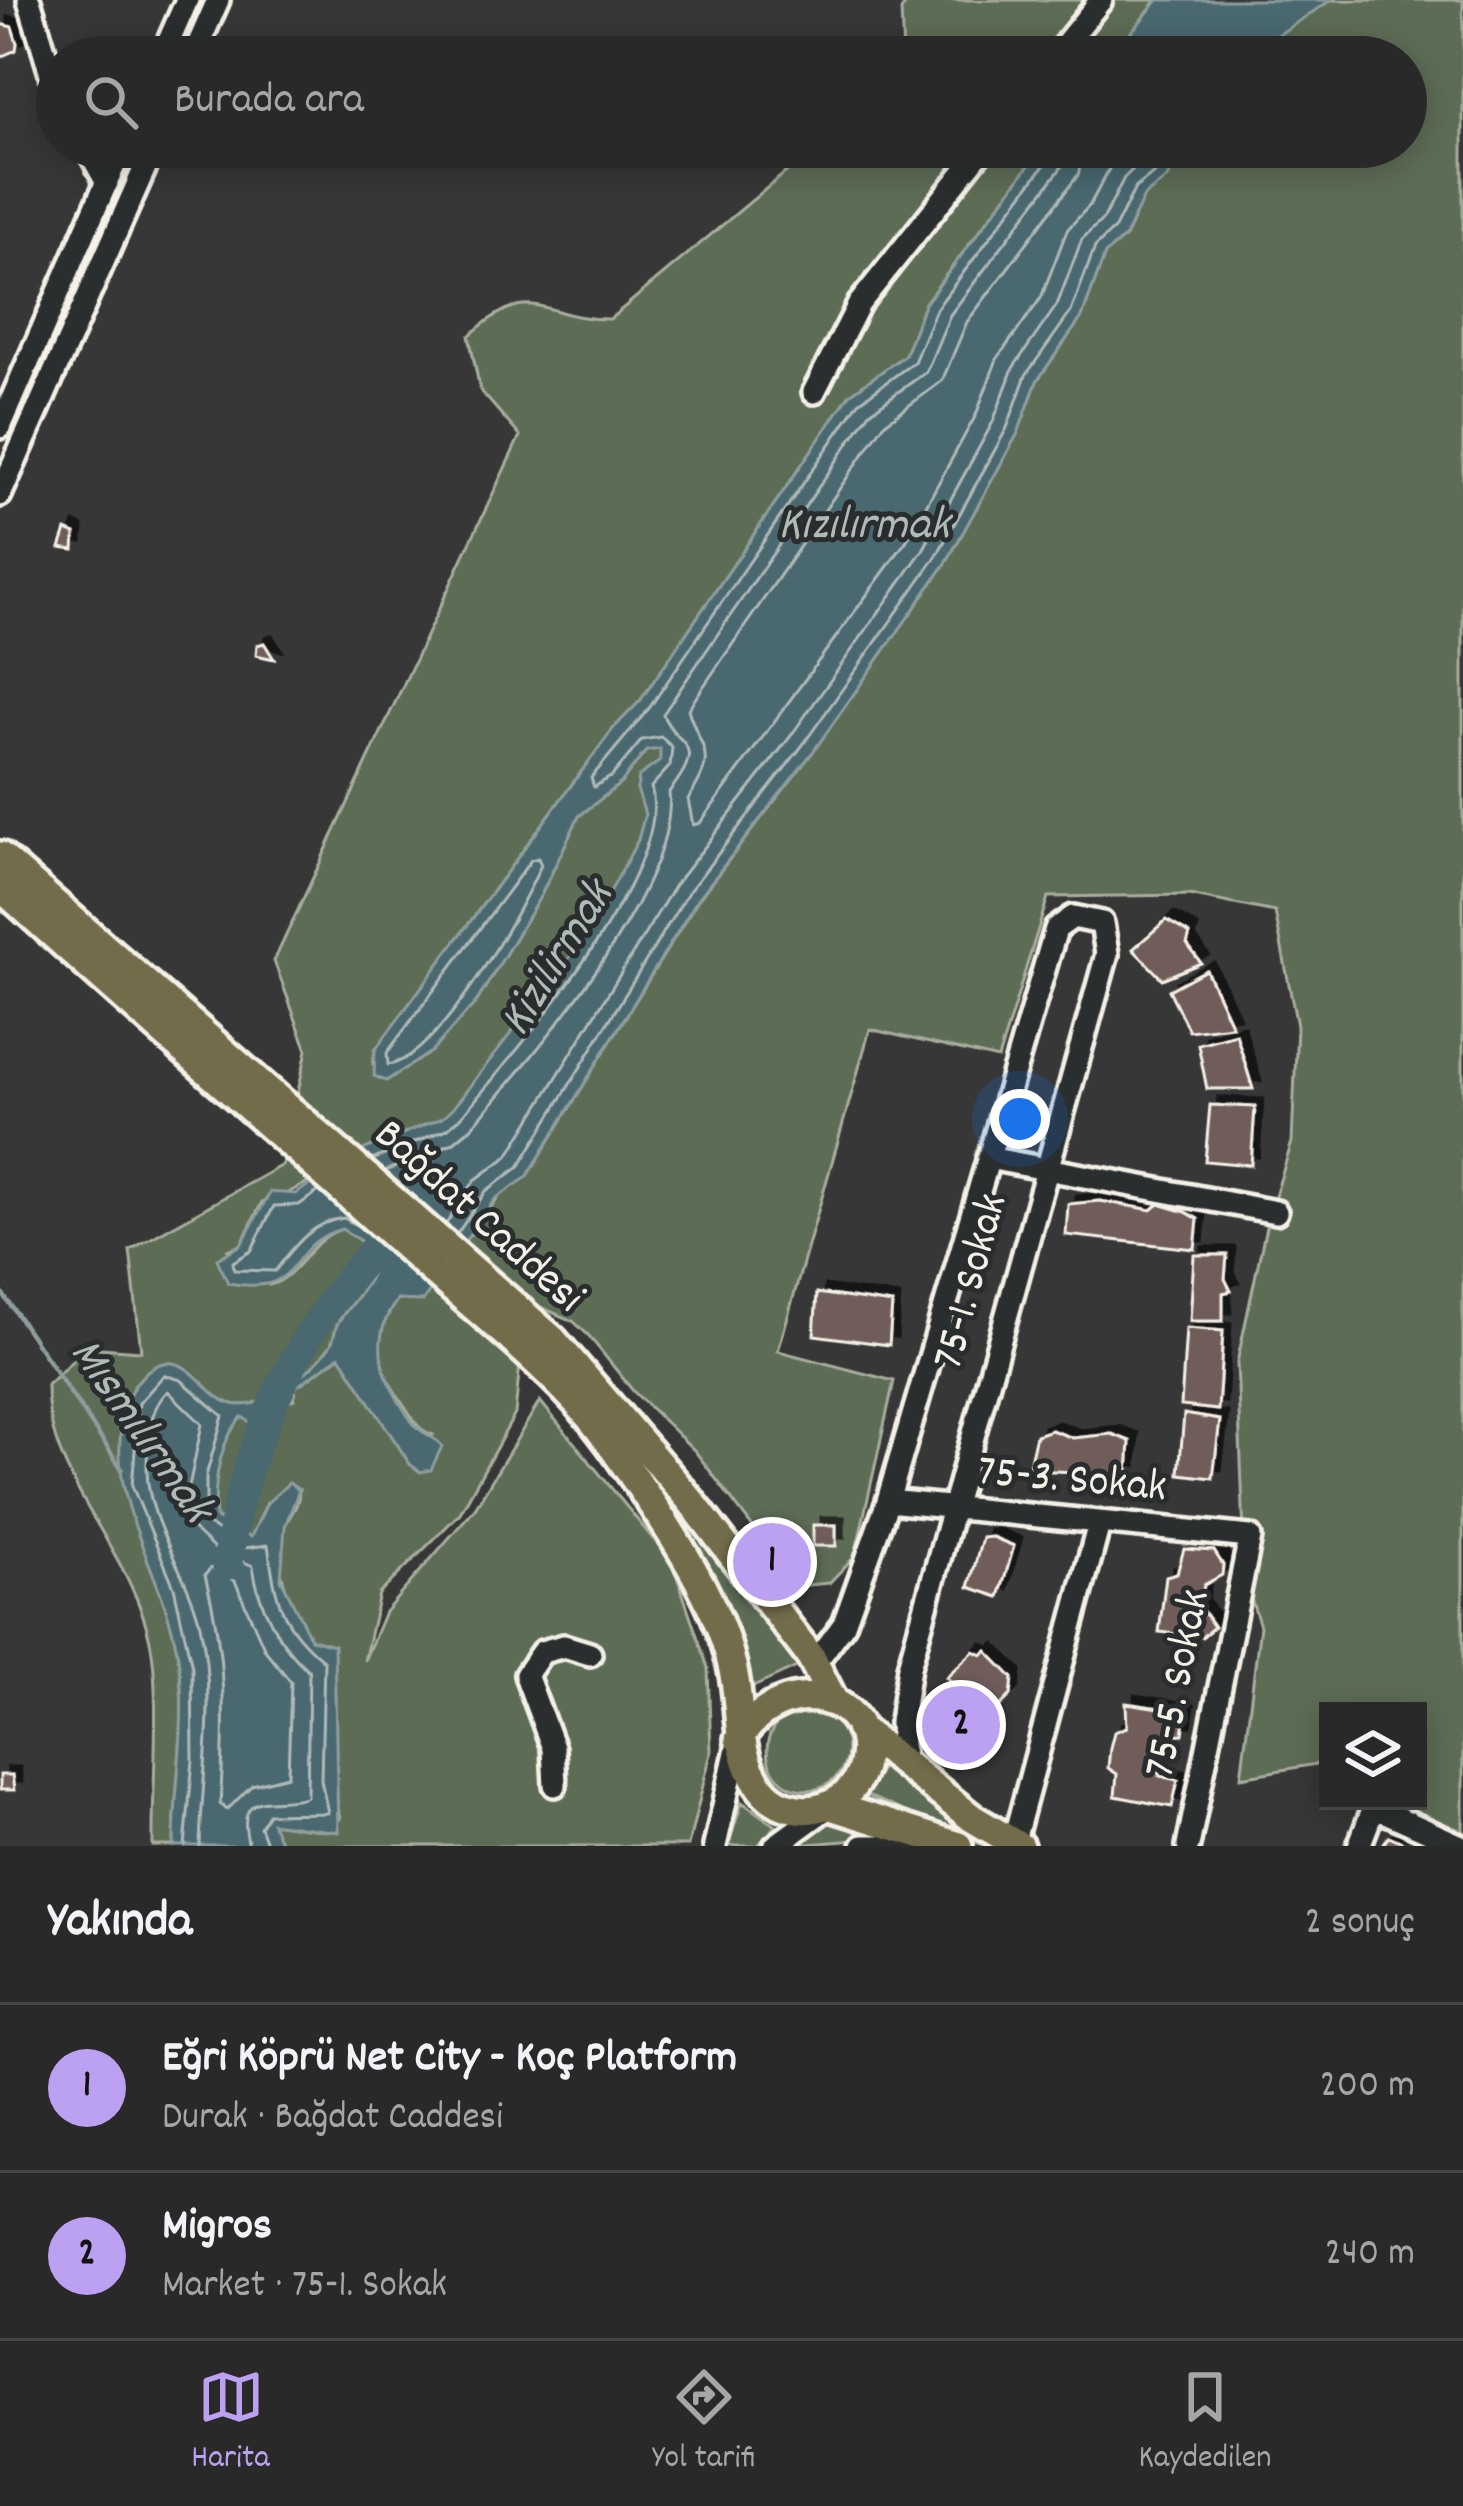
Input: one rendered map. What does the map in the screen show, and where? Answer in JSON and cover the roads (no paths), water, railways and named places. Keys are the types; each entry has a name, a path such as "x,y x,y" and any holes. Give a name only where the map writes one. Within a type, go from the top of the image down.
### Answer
{"main road":[{"name":"Bağdat Caddesi","path":"0,856 553,1340 690,1500 814,1663 834,1702"},
{"name":"Bağdat Caddesi","path":"0,886 550,1378 612,1444 676,1540 734,1672 739,1739"},
{"path":"859,1728 864,1746 857,1781 831,1806 812,1811 774,1801 760,1787 739,1739 755,1713 781,1702 817,1696 834,1702 903,1766 1016,1845"},
{"path":"831,1806 958,1846"}],"street":[{"path":"29,0 40,36"},
{"path":"171,36 187,0"},
{"path":"202,36 218,0"},
{"path":"1072,36 1101,0"},
{"path":"98,168 106,183"},
{"path":"0,428 113,168"},
{"path":"0,495 145,168"},
{"path":"814,392 859,304 967,168"},
{"name":"75-1. Sokak","path":"814,1663 844,1624 888,1502 1056,929 1073,917 1102,923 1107,954 909,1666 901,1721 903,1766"},
{"path":"988,1158 1276,1212"},
{"name":"75-3. Sokak","path":"888,1502 1250,1537"},
{"path":"1016,1845 1099,1524"},
{"name":"75-5. Sokak","path":"1188,1846 1250,1537"},
{"path":"555,1785 553,1748 526,1676 542,1652 564,1646 590,1654"},
{"path":"715,1846 739,1739"},
{"path":"775,1846 831,1806"},
{"path":"1359,1846 1374,1808 1461,1846"},
{"path":"863,1846 924,1846"}],"water":[{"path":"1158,0 1331,0 1276,36 1128,36"},
{"name":"Kızılırmak","path":"1027,168 1173,168 1144,196 1125,237 1105,254 1082,317 1037,381 1018,433 946,563 812,753 697,900 527,1177 495,1199 423,1301 397,1300 387,1316 382,1362 412,1422 442,1446 431,1470 420,1472 410,1464 340,1356 297,1386 278,1420 253,1424 242,1417 234,1427 219,1464 216,1518 251,1537 267,1503 289,1483 299,1490 285,1526 281,1579 311,1639 334,1645 338,1832 272,1823 282,1846 174,1846 182,1710 179,1664 162,1597 127,1502 120,1436 129,1395 147,1372 164,1363 186,1368 229,1403 252,1404 290,1384 330,1346 339,1321 368,1280 376,1251 342,1229 311,1246 284,1276 253,1285 228,1283 217,1259 241,1245 270,1192 295,1194 365,1149 442,1118 587,935 638,840 645,814 637,789 639,776 660,761 660,749 646,751 621,783 579,816 541,895 477,1001 431,1052 386,1081 374,1076 375,1050 613,729 640,701 850,394 905,355 924,305"}],"waterway":[{"name":"Kizilirmak","path":"227,1565 248,1469 284,1380 335,1298 399,1223"},
{"name":"Mısmılırmak","path":"0,1290 122,1469"}],"place":[{"name":"Eğri Köprü Net City - Koç Platform","path":"772,1562"},
{"name":"Migros","path":"961,1725"}]}
